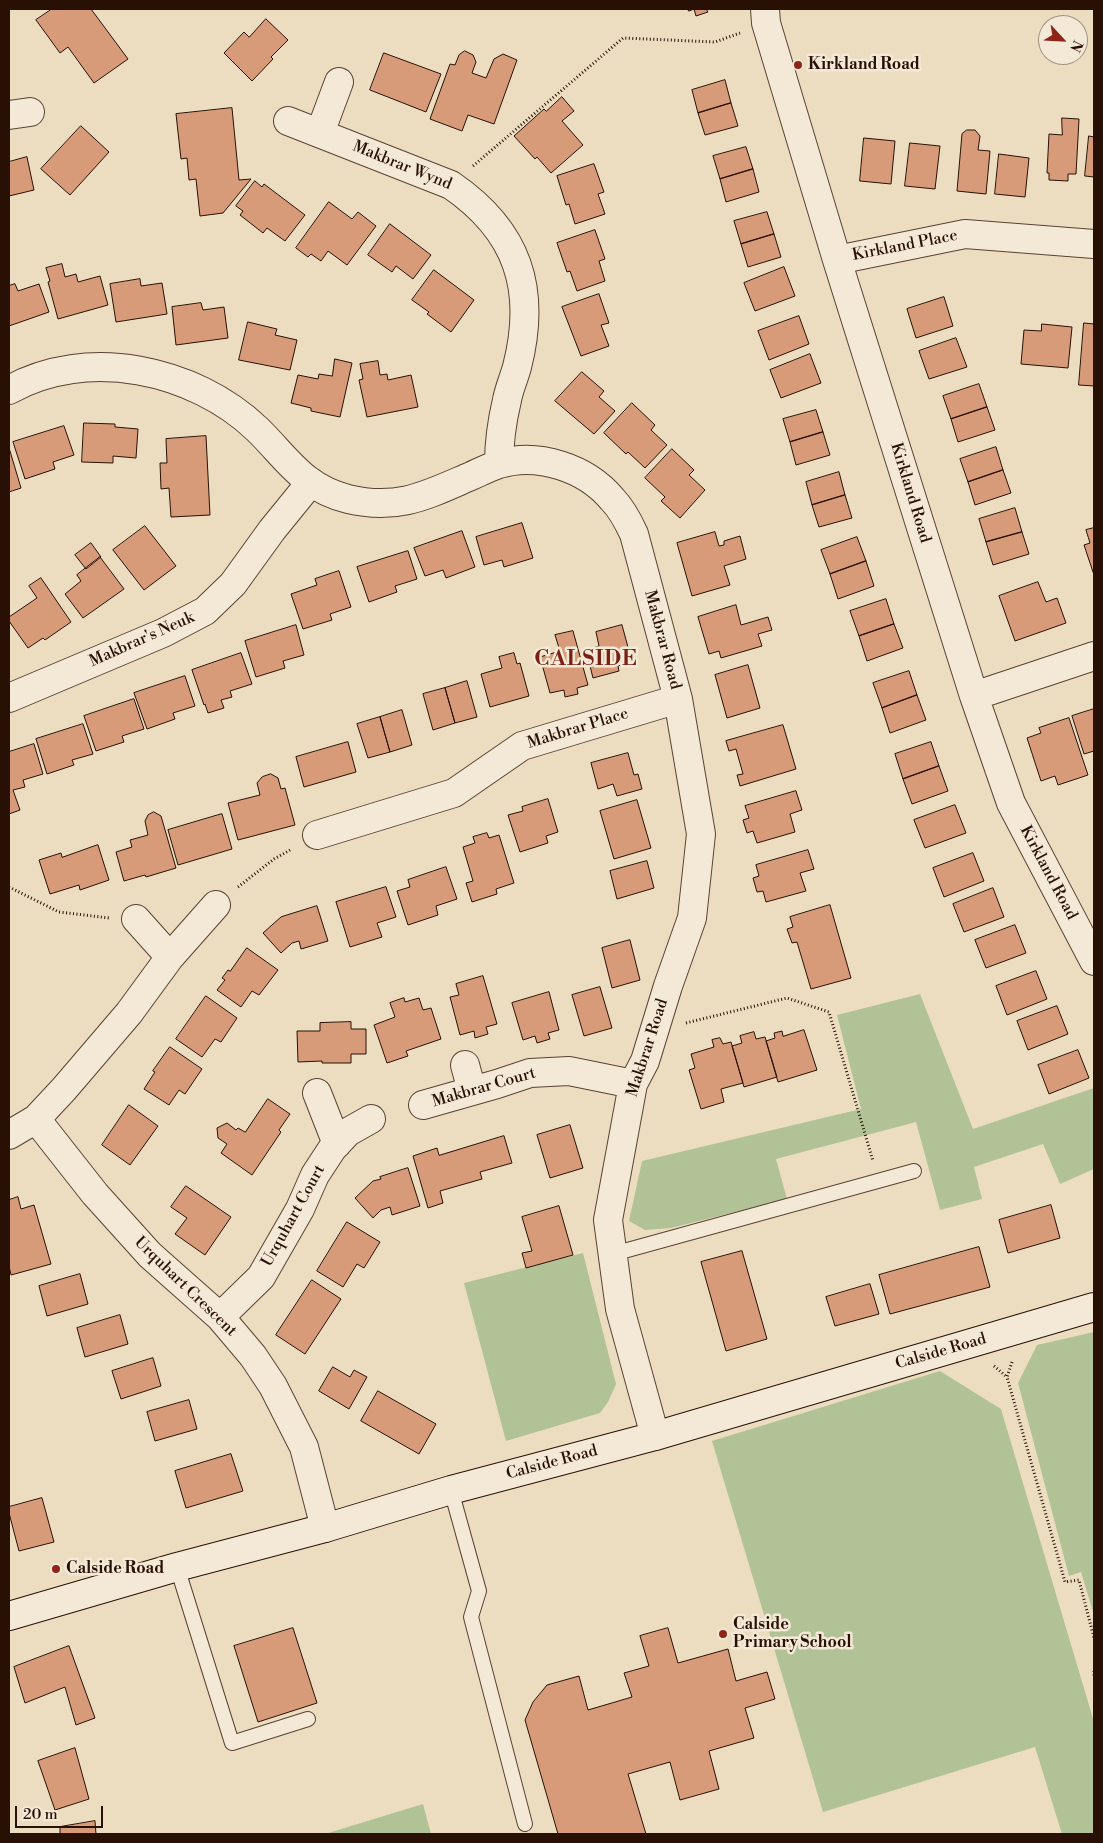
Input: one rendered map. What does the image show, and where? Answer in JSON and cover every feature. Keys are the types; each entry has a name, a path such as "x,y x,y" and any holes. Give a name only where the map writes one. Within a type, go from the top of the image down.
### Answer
{"street":[{"name":"Kirkland Road","path":"766,16 836,260 974,696 1011,803 1094,961"},
{"path":"320,133 339,82"},
{"name":"Makbrar Wynd","path":"288,121 451,185 486,212 500,230 511,249 523,288 525,306 517,367 507,400 499,447 500,464"},
{"name":"Kirkland Place","path":"836,260 965,234 1094,244"},
{"name":"Makbrar Road","path":"9,390 21,383 50,373 84,368 128,369 179,381 207,394 233,410 257,429 293,469 328,492 346,499 366,503 390,504 425,496 500,464 519,461 540,461 578,472 612,498 625,515 634,534 678,699 701,834 692,918 645,1061 633,1084 608,1220 620,1309 655,1436"},
{"name":"Makbrar's Neuk","path":"9,698 163,633 206,611 234,584 272,530 311,482"},
{"path":"974,696 1094,656"},
{"name":"Makbrar Place","path":"317,835 454,793 522,746 678,699"},
{"path":"9,1135 36,1120 64,1089 129,1013 170,957 216,905"},
{"path":"136,919 170,957"},
{"path":"465,1065 472,1091"},
{"name":"Makbrar Court","path":"423,1105 530,1073 540,1072 569,1071 633,1084"},
{"path":"317,1093 337,1144"},
{"name":"Urquhart Crescent","path":"36,1120 96,1194 150,1255 220,1317 253,1356 273,1386 304,1447 325,1528"},
{"name":"Urquhart Court","path":"220,1317 261,1277 332,1149 348,1132 371,1120"},
{"name":"Calside Road","path":"9,1616 177,1567 325,1528 451,1490 655,1436 1094,1307"}],"lane":[{"path":"613,1254 914,1171"},
{"path":"451,1490 479,1591 471,1617 525,1824"},
{"path":"177,1567 232,1743 308,1719"}],"path":[{"path":"451,185 623,38 715,42 766,16"},
{"path":"216,905 274,858 317,835"},
{"path":"9,887 59,912 102,918 136,919"},
{"path":"654,1031 787,998 829,1012 879,1181"},
{"path":"1022,1328 1008,1377 1065,1582 1079,1580 1094,1638"},
{"path":"1094,1671 1094,1678"}],"green space":[{"path":"920,994 973,1129 1094,1088 1094,1169 1060,1184 1043,1144 974,1167 982,1199 940,1210 916,1122 776,1159 787,1199 671,1228 645,1230 629,1221 642,1161 861,1109 837,1015"},
{"path":"583,1253 616,1384 608,1402 600,1413 506,1441 464,1283"},
{"path":"1094,1332 1094,1615 1081,1572 1069,1576 1018,1383 1037,1345"},
{"path":"940,1371 1001,1409 1094,1722 1094,1834 1062,1834 1035,1747 823,1812 712,1441"},
{"path":"423,1804 431,1834 325,1834"}],"building":[{"path":"52,9 91,9 128,59 94,83 68,47 60,53 36,20"},
{"path":"694,9 706,9 708,12 696,16"},
{"path":"266,19 288,40 271,57 273,59 252,81 224,53 244,32 249,37"},
{"path":"465,51 473,55 476,62 472,73 486,78 494,59 503,54 517,60 494,124 468,115 462,131 430,119 450,64 455,65 459,55"},
{"path":"384,53 441,74 426,112 370,90"},
{"path":"725,80 731,103 698,113 692,90"},
{"path":"562,97 574,111 562,121 583,145 551,173 514,136 544,109 546,111"},
{"path":"731,103 738,126 705,135 698,113"},
{"path":"232,108 239,180 251,179 223,213 200,216 196,179 189,180 187,158 181,159 176,114"},
{"path":"1062,118 1079,119 1076,174 1068,174 1068,181 1049,180 1049,173 1047,173 1049,134 1062,135"},
{"path":"81,126 109,152 70,195 41,169"},
{"path":"967,130 975,130 980,136 978,150 990,151 986,194 957,191 962,134"},
{"path":"1089,136 1094,137 1094,177 1085,176"},
{"path":"864,138 895,141 891,184 860,181"},
{"path":"910,143 940,146 935,189 905,186"},
{"path":"746,147 753,169 720,179 713,156"},
{"path":"999,154 1029,158 1025,197 995,194"},
{"path":"27,157 34,190 9,196 9,162"},
{"path":"594,164 604,192 598,194 605,214 575,224 569,204 566,205 557,176"},
{"path":"753,169 759,192 726,202 720,179"},
{"path":"255,181 262,187 264,184 305,215 285,241 267,228 263,233 240,215 243,211 236,206"},
{"path":"329,202 352,219 358,212 376,226 347,265 328,251 321,261 311,254 308,257 296,248"},
{"path":"767,212 774,234 741,244 734,221"},
{"path":"390,224 431,255 413,279 396,266 392,272 368,255"},
{"path":"595,230 605,259 599,261 605,281 577,291 570,271 567,272 557,243"},
{"path":"774,234 781,257 748,267 741,244"},
{"path":"62,264 65,277 76,274 78,282 100,276 108,305 58,319 46,268"},
{"path":"784,267 795,296 755,311 744,283"},
{"path":"434,270 474,300 451,332 427,314 429,312 412,300"},
{"path":"140,279 141,286 162,283 167,314 116,322 110,284"},
{"path":"15,284 18,291 39,284 49,312 9,326 9,286"},
{"path":"599,294 609,323 601,325 609,346 581,356 562,307"},
{"path":"944,297 953,326 916,338 907,309"},
{"path":"201,303 203,310 224,307 228,338 176,345 172,307"},
{"path":"799,316 809,344 769,360 758,331"},
{"path":"248,322 277,329 275,335 297,340 290,370 239,360"},
{"path":"1084,323 1094,324 1094,386 1079,385"},
{"path":"1042,324 1072,327 1068,368 1021,364 1024,330 1041,331"},
{"path":"956,338 967,367 929,379 919,351"},
{"path":"810,354 821,383 781,398 770,370"},
{"path":"335,359 352,363 340,417 311,411 311,408 291,403 298,375 318,379 319,374 332,376"},
{"path":"378,361 380,375 387,374 388,380 411,375 418,407 367,417 359,380 363,379 360,364"},
{"path":"582,372 604,391 599,397 615,411 594,434 555,401"},
{"path":"979,384 987,407 951,419 943,396"},
{"path":"632,403 655,425 651,430 667,445 645,468 628,452 626,454 604,433"},
{"path":"987,407 995,430 958,442 951,419"},
{"path":"816,410 823,432 790,442 783,419"},
{"path":"84,423 115,424 115,427 138,429 136,458 113,456 113,463 82,462"},
{"path":"64,426 74,455 53,462 55,469 25,479 13,442"},
{"path":"823,432 830,455 796,465 790,442"},
{"path":"206,436 210,515 171,517 169,488 161,489 160,463 167,463 166,439"},
{"path":"996,447 1003,470 968,482 960,459"},
{"path":"672,449 694,470 689,475 705,490 680,518 661,501 665,497 645,478"},
{"path":"9,452 21,488 9,492"},
{"path":"1003,470 1011,493 975,505 968,482"},
{"path":"839,472 845,495 812,505 806,482"},
{"path":"845,495 852,518 819,527 812,505"},
{"path":"1015,508 1022,532 986,542 979,519"},
{"path":"522,523 533,558 504,567 502,560 484,565 476,537"},
{"path":"145,526 176,566 144,590 113,550"},
{"path":"1094,528 1094,575 1084,545 1090,543 1086,530"},
{"path":"462,531 475,567 446,578 443,570 425,576 414,548"},
{"path":"715,532 719,546 724,545 724,541 740,536 746,559 724,566 730,585 692,596 677,543"},
{"path":"1022,532 1029,554 993,565 986,542"},
{"path":"857,537 866,561 830,574 821,550"},
{"path":"91,543 101,557 86,569 75,555"},
{"path":"408,551 417,579 395,586 397,592 369,602 357,567"},
{"path":"100,557 124,589 83,618 65,594 81,581 77,575"},
{"path":"866,561 874,586 838,599 830,574"},
{"path":"339,571 351,607 330,614 332,620 303,629 291,594 317,585 315,579"},
{"path":"41,578 71,622 45,640 43,638 28,648 9,621 9,617 37,598 29,586"},
{"path":"1038,582 1046,602 1057,598 1066,623 1015,641 999,596"},
{"path":"886,599 894,624 859,636 850,611"},
{"path":"736,605 741,625 768,617 772,630 758,634 762,646 721,658 719,651 709,654 698,617"},
{"path":"894,624 903,648 867,661 859,636"},
{"path":"296,625 304,655 283,661 285,668 256,677 245,641"},
{"path":"622,625 632,662 618,666 619,671 593,678 586,650 599,646 596,632"},
{"path":"573,631 588,685 577,688 578,694 565,697 564,690 550,693 540,657 560,651 555,635"},
{"path":"241,653 252,684 230,691 232,697 221,700 224,708 208,713 192,670"},
{"path":"514,653 517,664 520,663 529,696 490,707 481,674 502,668 499,657"},
{"path":"748,665 760,708 727,718 715,675"},
{"path":"909,671 917,695 882,708 873,683"},
{"path":"185,676 195,706 173,713 175,719 147,729 134,693"},
{"path":"467,681 477,717 455,723 445,688"},
{"path":"445,688 455,723 433,730 423,694"},
{"path":"917,695 926,720 890,733 882,708"},
{"path":"134,699 144,729 122,736 124,742 96,751 84,716"},
{"path":"1094,709 1094,751 1084,754 1072,716"},
{"path":"402,710 412,745 390,752 380,717"},
{"path":"380,717 390,752 368,758 357,724"},
{"path":"1069,718 1088,775 1058,785 1055,776 1041,781 1027,738 1041,733 1039,728"},
{"path":"83,724 93,754 72,760 74,765 47,774 36,739"},
{"path":"783,725 796,769 740,786 737,775 743,774 736,749 729,751 726,741"},
{"path":"348,742 356,772 304,787 296,757"},
{"path":"931,742 939,766 903,779 895,754"},
{"path":"34,744 43,774 23,780 25,787 13,790 20,810 9,814 9,752"},
{"path":"628,753 634,775 638,774 642,789 617,796 613,784 598,789 591,763"},
{"path":"939,766 948,791 912,804 903,779"},
{"path":"271,774 278,778 281,789 285,788 295,825 238,840 228,803 260,795 257,783 262,777"},
{"path":"796,791 802,810 790,814 795,832 757,843 753,831 747,833 743,820 749,818 745,806"},
{"path":"548,799 558,832 546,836 548,843 520,852 508,815 523,811 522,807"},
{"path":"637,800 651,848 614,859 600,811"},
{"path":"955,805 966,833 925,848 914,820"},
{"path":"154,812 161,816 176,868 124,881 116,852 132,847 130,840 148,835 145,821 148,815"},
{"path":"222,814 232,849 178,865 168,830"},
{"path":"487,833 489,838 499,835 514,883 496,889 497,894 472,902 466,883 473,881 463,847 475,843 473,837"},
{"path":"98,845 109,880 80,890 79,885 50,894 39,860 61,853 62,857"},
{"path":"808,850 814,869 800,873 806,891 766,902 763,891 757,892 753,878 759,876 756,865"},
{"path":"973,853 984,881 944,897 933,868"},
{"path":"647,861 654,888 617,899 610,871"},
{"path":"446,867 457,899 436,906 438,915 408,925 397,891 410,887 408,880"},
{"path":"386,887 396,917 377,923 382,937 350,947 336,902"},
{"path":"993,888 1004,917 964,932 953,904"},
{"path":"830,905 851,978 811,989 797,942 792,943 787,929 793,927 790,917"},
{"path":"317,906 328,941 301,949 299,941 292,943 281,953 263,933 281,917"},
{"path":"1015,925 1026,953 986,968 975,940"},
{"path":"630,940 640,980 612,988 602,948"},
{"path":"247,948 278,970 259,995 252,991 241,1007 217,990 225,980 222,978 228,970 230,971"},
{"path":"1036,971 1047,999 1007,1015 996,986"},
{"path":"483,976 497,1024 486,1027 488,1034 475,1038 474,1031 460,1035 450,997 459,995 456,984"},
{"path":"600,987 612,1028 584,1036 572,995"},
{"path":"549,992 559,1030 548,1033 550,1039 537,1043 535,1036 523,1040 512,1003"},
{"path":"206,996 237,1018 221,1042 215,1039 202,1057 176,1039"},
{"path":"404,998 405,1002 419,998 423,1010 431,1008 441,1039 406,1051 408,1056 387,1063 374,1025 395,1017 390,1003"},
{"path":"1057,1006 1068,1034 1028,1050 1017,1021"},
{"path":"351,1022 351,1029 366,1029 366,1054 351,1054 351,1063 298,1062 297,1031 320,1031 320,1023"},
{"path":"804,1030 817,1070 778,1082 766,1041 775,1038 774,1033 782,1031 783,1036"},
{"path":"754,1032 756,1039 765,1037 777,1077 744,1087 732,1046 742,1043 740,1036"},
{"path":"720,1038 723,1044 731,1042 743,1083 721,1089 724,1102 701,1109 689,1070 695,1068 691,1054 714,1047 712,1040"},
{"path":"170,1047 202,1069 185,1094 179,1090 169,1105 144,1089 155,1072 153,1071"},
{"path":"1078,1050 1089,1078 1049,1094 1038,1065"},
{"path":"268,1099 290,1114 279,1130 281,1132 252,1175 221,1153 227,1144 218,1138 217,1128 227,1123 236,1130 238,1128 245,1132"},
{"path":"129,1105 158,1126 130,1165 102,1145"},
{"path":"570,1125 583,1168 550,1178 537,1135"},
{"path":"504,1136 512,1163 480,1172 482,1179 440,1191 443,1203 428,1208 413,1156 437,1148 439,1155"},
{"path":"408,1168 420,1206 392,1215 390,1207 381,1210 373,1218 355,1198 373,1181 381,1179 380,1177"},
{"path":"186,1186 231,1217 205,1255 175,1234 187,1218 171,1207"},
{"path":"18,1197 21,1209 34,1205 51,1264 11,1275 9,1266 9,1200"},
{"path":"1051,1205 1060,1238 1008,1253 999,1220"},
{"path":"559,1206 573,1255 526,1268 522,1253 532,1251 522,1217"},
{"path":"347,1222 380,1242 364,1268 357,1264 343,1287 317,1271"},
{"path":"979,1247 990,1287 890,1314 879,1275"},
{"path":"742,1251 767,1339 726,1351 701,1262"},
{"path":"80,1274 88,1304 47,1316 39,1286"},
{"path":"312,1280 341,1299 305,1354 276,1335"},
{"path":"870,1284 879,1314 835,1326 826,1297"},
{"path":"120,1315 128,1344 85,1357 77,1328"},
{"path":"153,1358 161,1386 121,1399 112,1371"},
{"path":"333,1367 350,1377 354,1370 367,1377 349,1409 319,1391"},
{"path":"378,1391 436,1424 419,1454 361,1421"},
{"path":"189,1400 197,1429 155,1441 147,1412"},
{"path":"231,1454 243,1491 186,1508 175,1471"},
{"path":"42,1498 54,1542 19,1551 9,1507"},
{"path":"293,1628 317,1703 258,1722 234,1646"},
{"path":"668,1628 678,1663 728,1649 736,1681 767,1672 775,1699 745,1708 754,1738 709,1751 719,1789 680,1800 670,1762 628,1774 646,1834 558,1834 525,1720 533,1702 547,1685 579,1676 588,1710 632,1697 624,1673 649,1666 640,1636"},
{"path":"69,1646 95,1718 76,1725 65,1687 25,1703 14,1667"},
{"path":"75,1748 89,1799 55,1810 38,1761"},
{"path":"95,1821 96,1834 60,1834 60,1827"}],"place":[{"name":"Kirkland Road","path":"798,65"},
{"name":"Calside Road","path":"56,1569"},
{"name":"Calside Primary School","path":"723,1634"}],"district":[{"name":"CALSIDE","path":"586,660"}]}
